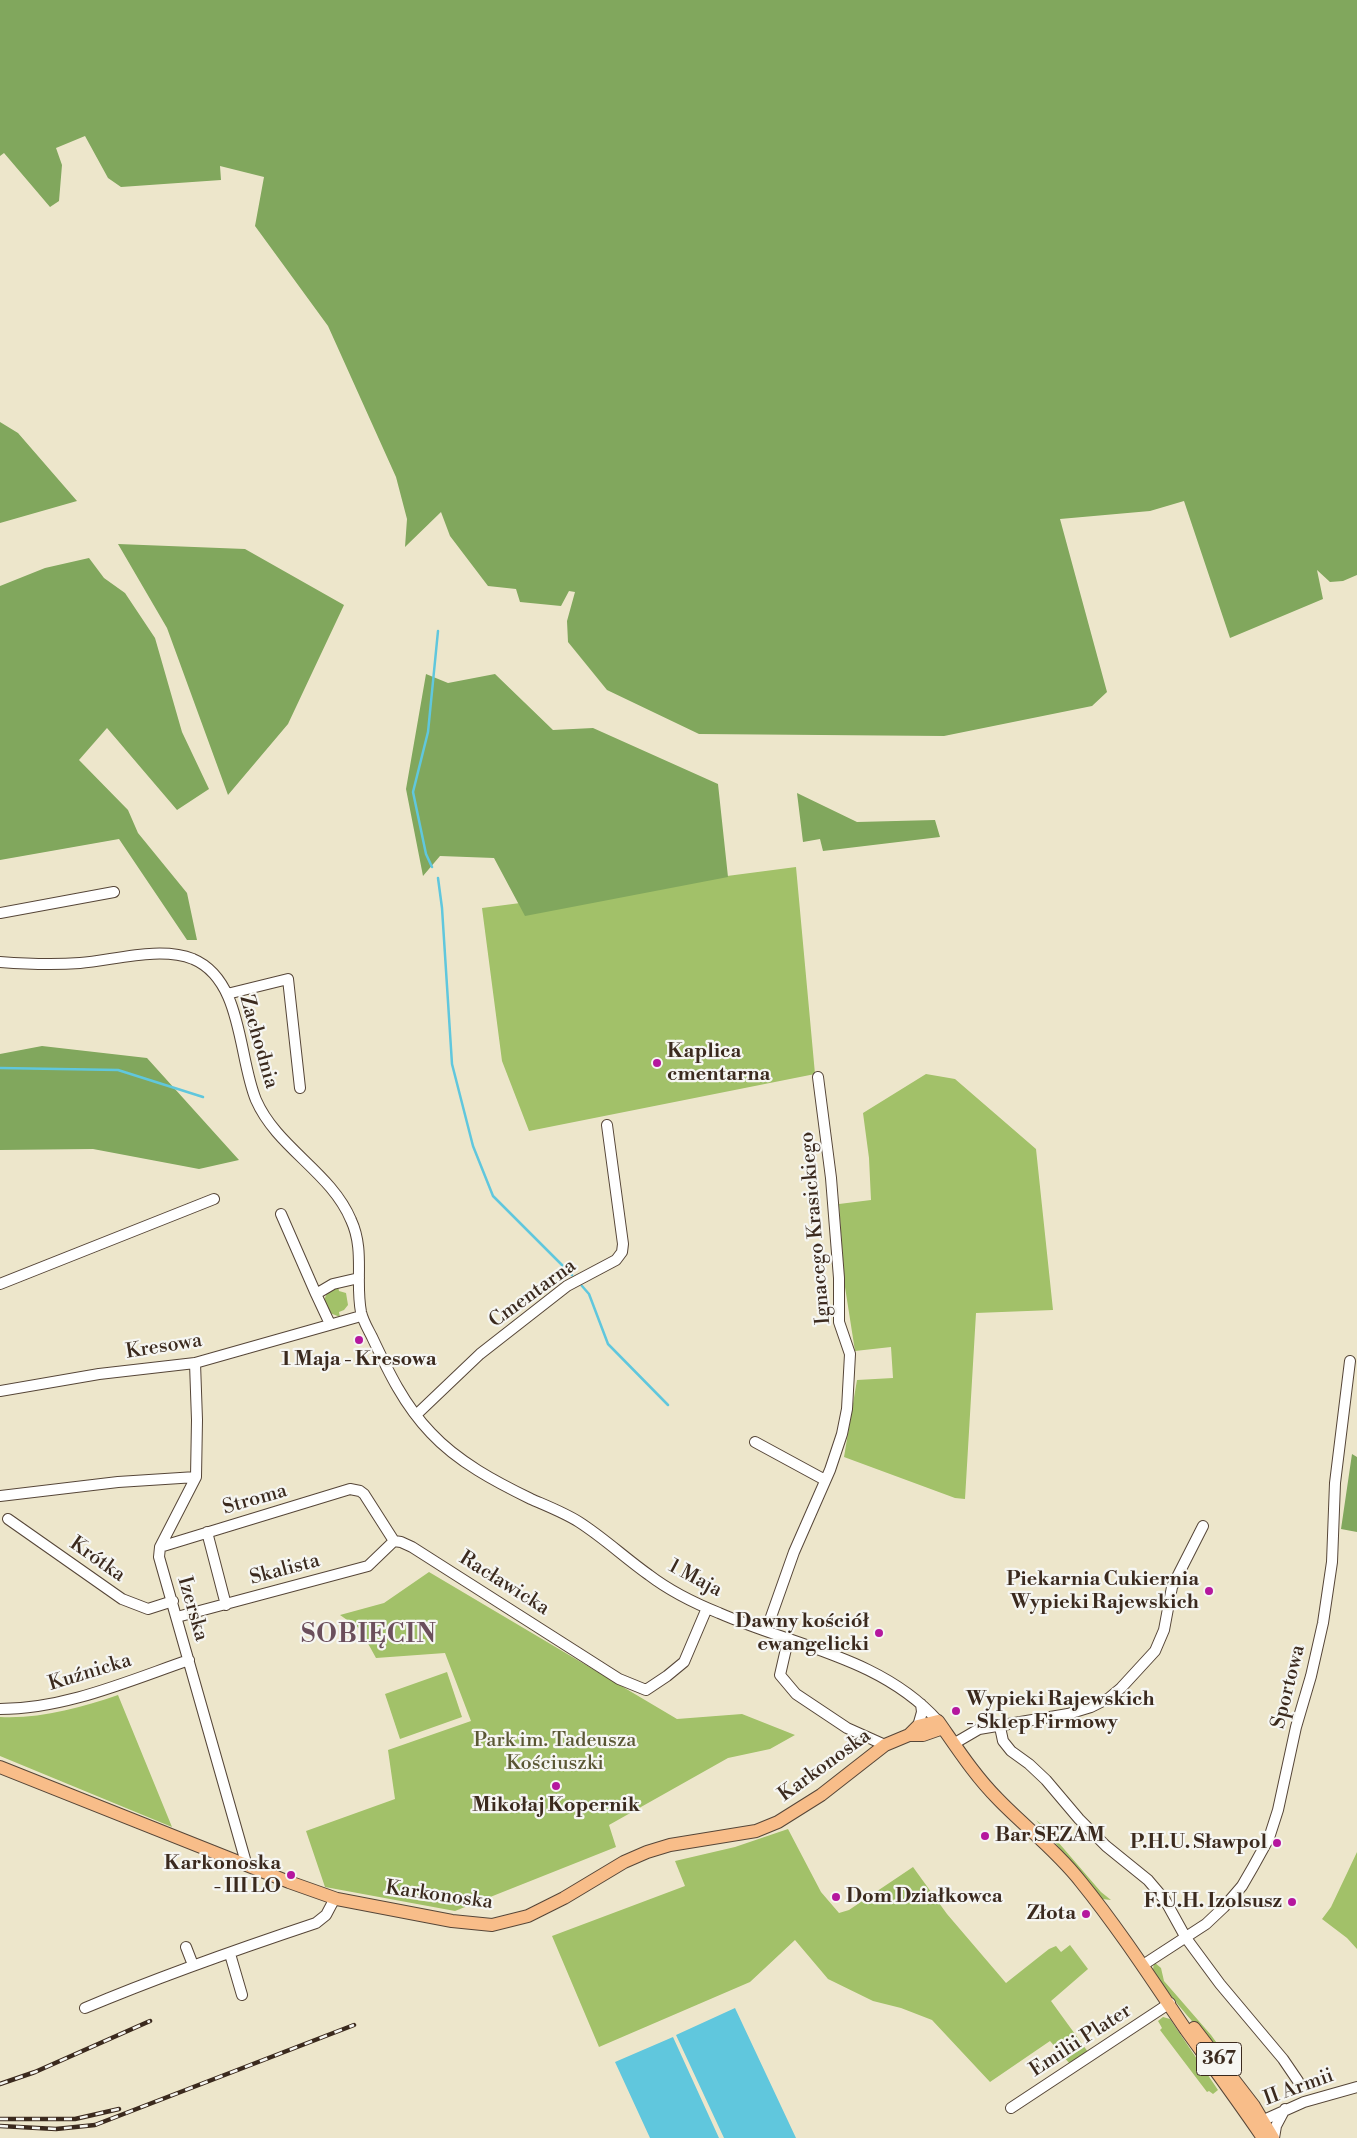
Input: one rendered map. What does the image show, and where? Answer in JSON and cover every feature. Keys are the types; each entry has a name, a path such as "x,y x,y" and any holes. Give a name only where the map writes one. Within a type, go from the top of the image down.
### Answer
{"main road":[{"name":"Karkonoska","path":"0,1767 245,1865 335,1898 452,1921 492,1925 528,1916 564,1898 624,1862 647,1852 670,1845 756,1831 778,1822 821,1795 885,1745 914,1731 923,1735 941,1725"},
{"name":"1 Maja","path":"941,1725 969,1765 997,1798 1054,1851 1080,1880 1143,1965 1186,2028 1258,2122 1274,2138"},
{"name":"1 Maja","path":"1258,2122 1263,2138"}],"street":[{"path":"0,914 114,892"},
{"name":"Zachodnia","path":"0,962 42,966 164,953 191,959 204,965 217,977 227,994 249,1081 260,1110 269,1125 318,1175 344,1206 352,1221 358,1240 359,1278"},
{"path":"227,994 288,979 300,1088"},
{"name":"Ignacego Krasickiego","path":"766,1631 790,1561 825,1480 842,1434 847,1409 850,1354 839,1322 839,1278 831,1178 818,1077"},
{"name":"Cmentarna","path":"416,1415 480,1354 567,1286 616,1260 622,1252 623,1244 607,1125"},
{"path":"0,1284 214,1198"},
{"path":"281,1214 330,1324"},
{"path":"316,1294 333,1284 359,1278"},
{"name":"367","path":"359,1278 361,1316"},
{"name":"1 Maja","path":"361,1316 397,1388 416,1415 442,1444 479,1471 516,1492 576,1520 649,1575 684,1598 788,1640 852,1662 883,1676 910,1693 941,1725"},
{"name":"Kresowa","path":"0,1391 99,1374 195,1363 361,1316"},
{"name":"Sportowa","path":"1143,1965 1206,1924 1242,1886 1268,1838 1278,1810 1296,1727 1311,1676 1323,1623 1332,1562 1335,1483 1350,1361"},
{"path":"160,1547 196,1477 195,1363"},
{"path":"754,1442 825,1480"},
{"path":"0,1496 118,1482 196,1477"},
{"name":"Stroma","path":"160,1547 350,1489 364,1494 394,1541"},
{"name":"Krótka","path":"8,1519 122,1599 148,1609 172,1601"},
{"path":"954,1743 979,1729 1000,1727 1068,1714 1091,1707 1109,1698 1133,1677 1156,1650 1161,1640 1172,1587 1203,1526"},
{"path":"207,1532 226,1604"},
{"name":"Racławicka","path":"394,1541 412,1547 619,1679 646,1690 684,1662 707,1608"},
{"name":"Skalista","path":"177,1616 368,1566 394,1541"},
{"name":"Izerska","path":"160,1547 160,1557 226,1787 245,1865"},
{"path":"788,1640 780,1675 796,1694 847,1728 885,1745"},
{"name":"Kuźnicka","path":"0,1709 40,1706 65,1700 189,1660"},
{"path":"914,1731 922,1712 921,1704"},
{"path":"1000,1727 1003,1741 1011,1751 1030,1764 1079,1819 1106,1846 1148,1880 1165,1900 1186,1938 1220,1984 1283,2059 1298,2081"},
{"path":"85,2008 193,1965 230,1954 316,1923 326,1915 335,1898"},
{"path":"186,1947 193,1965"},
{"path":"230,1954 242,1995"},
{"name":"Emilii Plater","path":"1011,2108 1170,2003"},
{"name":"II Armii","path":"1258,2122 1285,2109 1357,2087"},
{"path":"1274,2138 1276,2126 1285,2109"}],"green space":[{"path":"0,0 1357,0 1357,575 1343,581 1330,582 1317,570 1323,599 1230,638 1184,501 1150,511 1060,519 1107,692 1092,706 944,736 699,734 607,690 568,642 567,621 575,592 569,591 561,606 520,602 516,589 488,586 450,536 441,512 405,547 407,519 396,477 328,326 255,226 264,177 220,166 221,180 121,187 108,178 85,136 56,148 62,165 59,201 50,207 4,153 0,156"},
{"path":"0,422 18,433 77,501 0,523"},
{"path":"118,544 245,549 344,605 288,724 228,795 167,628"},
{"path":"89,558 104,578 125,593 155,638 182,732 209,789 177,810 107,728 79,760 128,810 138,833 187,893 197,940 187,940 119,839 0,860 0,586 45,568"},
{"path":"426,674 448,683 495,674 553,730 593,728 718,784 728,877 525,916 494,858 440,856 423,876 406,789"},
{"path":"797,793 857,822 935,820 940,837 823,851 820,839 803,842"},
{"path":"796,867 815,1074 529,1131 502,1061 482,908"},
{"path":"42,1046 147,1058 239,1160 199,1169 93,1149 0,1150 0,1054"},
{"path":"926,1074 955,1079 1036,1149 1053,1310 976,1313 965,1499 955,1498 844,1457 857,1380 893,1378 891,1347 855,1351 845,1287 839,1204 871,1200 869,1158 863,1113"},
{"path":"338,1286 339,1291 346,1293 348,1305 339,1312 340,1317 330,1313 324,1300 328,1291"},
{"path":"1352,1454 1357,1457 1357,1532 1341,1529"},
{"name":"Park im. Tadeusza Kościuszki","path":"429,1572 677,1719 742,1714 795,1735 770,1749 728,1758 609,1825 616,1847 455,1911 325,1887 306,1831 395,1799 388,1750 471,1721 445,1653 376,1658 360,1629 340,1615 384,1603"},
{"path":"447,1672 462,1717 400,1739 385,1694"},
{"path":"118,1695 172,1827 0,1756 0,1717 60,1712"},
{"path":"1036,1820 1046,1828 1101,1892 1111,1900 1102,1899"},
{"path":"788,1829 821,1892 839,1913 849,1910 913,1867 947,1914 1006,1983 1049,1949 1056,1946 1061,1952 1070,1945 1088,1969 1051,2001 1088,2052 1070,2064 1050,2041 990,2082 932,2020 901,2008 873,2001 828,1979 795,1940 750,1982 599,2047 552,1936 685,1886 675,1861 735,1847"},
{"path":"1357,1852 1357,1949 1347,1938 1322,1919 1331,1907"},
{"path":"1154,1962 1161,1968 1164,1981 1211,2035 1227,2057 1197,2027 1169,1993 1153,1970"},
{"path":"1163,2017 1170,2019 1218,2090 1213,2094 1209,2091 1207,2092 1160,2030 1162,2028 1158,2021"}],"water":[{"path":"735,2008 796,2138 724,2138 676,2035"},
{"path":"673,2037 719,2138 650,2138 615,2062"}],"waterway":[{"path":"432,867 426,854 413,792 428,732 438,631"},
{"path":"438,878 442,908 452,1064 473,1146 493,1196 572,1275"},
{"path":"0,1068 118,1070 203,1097"},
{"path":"582,1286 589,1294 608,1344 668,1405"}],"railway":[{"path":"0,2084 35,2072 150,2021"},
{"path":"0,2126 56,2129 95,2125 354,2025"},
{"path":"0,2119 75,2119 119,2109"}],"place":[{"name":"Kaplica cmentarna","path":"657,1063"},
{"name":"1 Maja - Kresowa","path":"359,1340"},
{"name":"Piekarnia Cukiernia Wypieki Rajewskich","path":"1209,1591"},
{"name":"Dawny kościół ewangelicki","path":"879,1633"},
{"name":"Wypieki Rajewskich - Sklep Firmowy","path":"956,1711"},
{"name":"Mikołaj Kopernik","path":"556,1786"},
{"name":"Bar SEZAM","path":"985,1836"},
{"name":"P.H.U. Sławpol","path":"1277,1843"},
{"name":"Karkonoska - III LO","path":"291,1875"},
{"name":"Dom Działkowca","path":"836,1897"},
{"name":"F.U.H. Izolsusz","path":"1292,1902"},
{"name":"Złota","path":"1086,1914"}],"district":[{"name":"SOBIĘCIN","path":"369,1636"}]}
